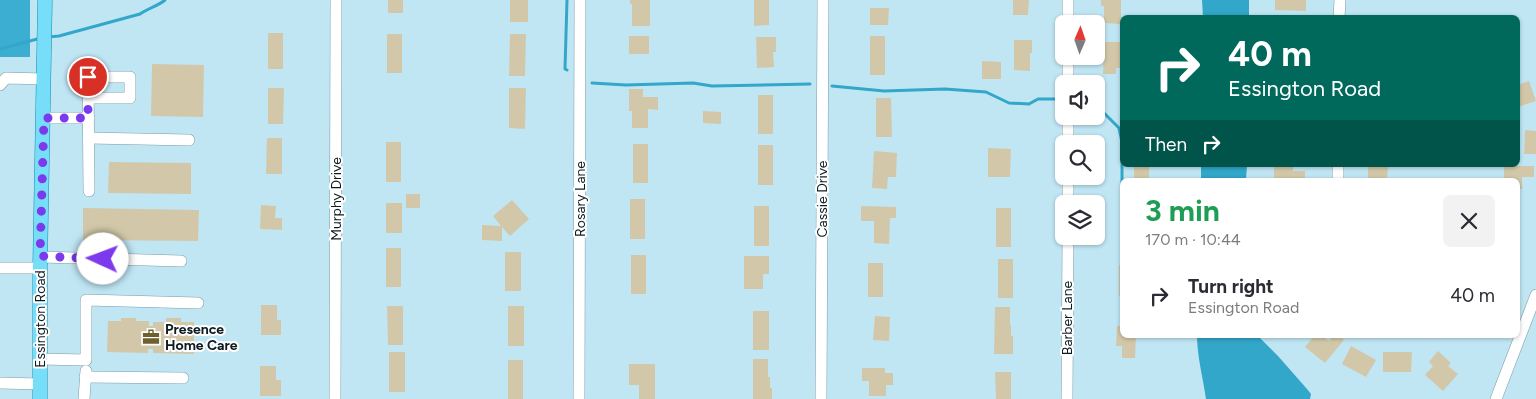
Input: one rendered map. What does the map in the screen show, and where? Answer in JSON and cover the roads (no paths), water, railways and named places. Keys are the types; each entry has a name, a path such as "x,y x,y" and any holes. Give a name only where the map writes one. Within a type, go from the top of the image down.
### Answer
{"main road":[{"name":"Essington Road","path":"40,399 40,262 45,0"}],"street":[{"name":"Murphy Drive","path":"335,399 336,0"},
{"name":"Rosary Lane","path":"579,399 580,0"},
{"name":"Cassie Drive","path":"821,399 823,0"},
{"path":"1068,0 1068,15"},
{"path":"1339,15 1340,0"},
{"path":"0,85 6,78 44,79"},
{"path":"88,98 89,191"},
{"path":"44,118 88,118"},
{"path":"88,138 189,140"},
{"name":"Barber Lane","path":"1067,399 1068,245"},
{"path":"0,268 40,262 181,261"},
{"path":"1520,331 1536,295"},
{"path":"84,399 86,300 198,303"},
{"path":"1496,399 1517,338"},
{"path":"40,359 86,360"},
{"path":"85,377 182,378"},
{"path":"0,383 40,384"}],"waterway":[{"path":"48,37 59,36 140,14 165,0"},
{"path":"567,0 565,69 567,70"},
{"path":"0,49 41,38"},
{"path":"592,83 626,85 693,83 712,86 810,84"},
{"path":"832,86 884,91 945,89 986,92 1009,103 1029,104 1038,99 1055,99"},
{"path":"1105,114 1119,128 1120,133"},
{"path":"1122,167 1122,178"}],"place":[{"name":"Presence Home Care","path":"151,337"}]}
